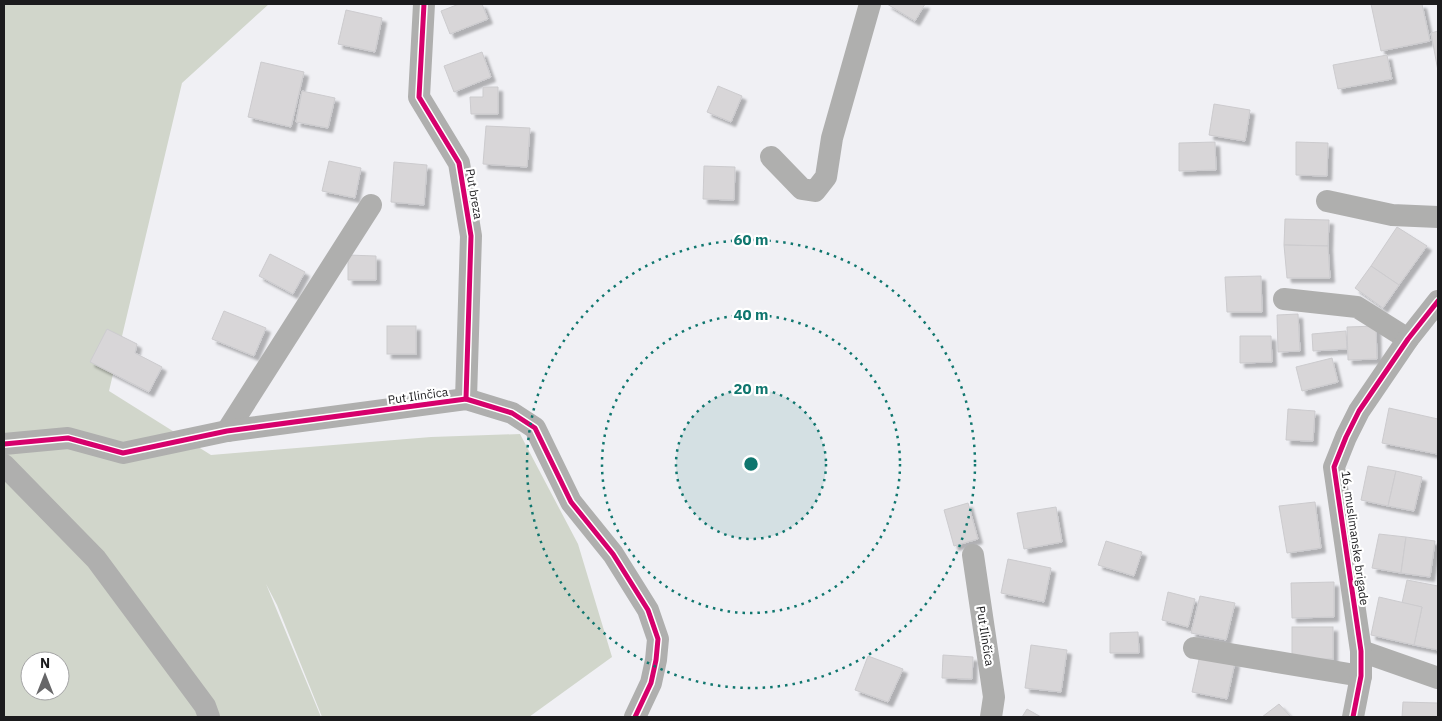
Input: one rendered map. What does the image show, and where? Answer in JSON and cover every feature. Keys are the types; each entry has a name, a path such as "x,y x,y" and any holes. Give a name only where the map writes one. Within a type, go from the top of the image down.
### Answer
{"street":[{"name":"Put breza","path":"424,4 419,97 458,163 471,236 466,399"},
{"path":"770,157 802,189 815,191 826,177 832,138 870,4"},
{"path":"1327,200 1392,215 1438,217"},
{"path":"227,431 371,205"},
{"path":"1284,299 1357,307 1408,339"},
{"name":"16. muslimanske brigade","path":"1353,717 1361,676 1361,651 1334,467 1359,411 1408,339 1434,314"},
{"name":"Put Ilinčica","path":"4,444 68,438 122,453 227,431 466,399 512,413 535,428 571,502 613,554 648,610 658,639 656,660 651,683 635,717"},
{"path":"4,465 96,559 205,706 209,717"},
{"name":"Put Ilinčica","path":"973,555 994,697 991,717"},
{"path":"1194,648 1361,676"},
{"path":"1361,651 1438,678"}],"shaded area":[{"path":"4,4 269,4 182,83 109,391 211,455 431,437 520,434 578,544 612,657 529,717 322,717 277,605 266,584 321,717 4,717"}],"building":[{"path":"459,4 482,4 488,19 450,34 441,11"},
{"path":"887,4 925,4 915,21"},
{"path":"1371,4 1422,4 1430,41 1381,51"},
{"path":"346,10 382,18 375,52 338,44"},
{"path":"1438,31 1438,71 1431,33"},
{"path":"482,52 491,77 454,92 444,66"},
{"path":"1387,55 1392,79 1338,89 1333,65"},
{"path":"261,62 304,72 291,127 248,117"},
{"path":"718,86 742,96 731,122 707,112"},
{"path":"483,87 498,87 498,114 471,114 470,97 483,97"},
{"path":"302,91 335,98 328,128 296,122"},
{"path":"1214,104 1250,110 1245,141 1209,135"},
{"path":"486,126 530,128 527,167 483,164"},
{"path":"1215,142 1216,170 1179,171 1179,143"},
{"path":"1296,142 1328,143 1327,176 1296,175"},
{"path":"329,161 361,168 355,198 322,191"},
{"path":"394,162 427,165 424,205 391,202"},
{"path":"704,166 735,167 734,200 703,199"},
{"path":"1285,219 1329,220 1328,246 1284,245"},
{"path":"1397,227 1427,246 1399,285 1371,266"},
{"path":"1284,245 1328,246 1330,278 1287,278"},
{"path":"270,254 305,272 293,294 259,276"},
{"path":"348,255 376,256 376,280 348,280"},
{"path":"1371,266 1399,285 1383,308 1355,288"},
{"path":"1261,276 1262,312 1227,312 1225,277"},
{"path":"224,311 266,328 254,356 212,339"},
{"path":"1298,314 1300,351 1278,352 1277,315"},
{"path":"387,326 416,326 416,354 387,354"},
{"path":"1376,326 1377,359 1348,360 1347,327"},
{"path":"107,329 137,344 135,353 162,367 149,392 90,362"},
{"path":"1346,331 1347,349 1313,351 1312,334"},
{"path":"1240,336 1271,336 1272,362 1240,363"},
{"path":"1332,358 1338,382 1302,391 1296,367"},
{"path":"1389,408 1438,419 1437,454 1382,443"},
{"path":"1288,409 1315,411 1313,441 1286,440"},
{"path":"1368,466 1396,471 1388,506 1361,500"},
{"path":"1396,471 1422,477 1414,511 1388,506"},
{"path":"1315,502 1321,548 1287,553 1279,506"},
{"path":"968,503 978,539 954,546 944,510"},
{"path":"1056,507 1062,542 1024,549 1017,513"},
{"path":"1379,534 1406,537 1401,573 1372,568"},
{"path":"1406,537 1435,541 1430,577 1401,573"},
{"path":"1106,541 1142,552 1134,576 1098,565"},
{"path":"1008,559 1051,568 1044,602 1001,593"},
{"path":"1407,580 1438,586 1438,650 1414,645 1422,607 1402,603"},
{"path":"1334,582 1334,617 1292,618 1291,583"},
{"path":"1168,592 1195,599 1188,627 1162,620"},
{"path":"1200,596 1235,603 1226,640 1191,633"},
{"path":"1379,597 1422,607 1414,645 1371,635"},
{"path":"1292,627 1333,627 1333,659 1292,659"},
{"path":"1138,632 1139,653 1110,653 1110,633"},
{"path":"1031,645 1067,650 1061,692 1025,688"},
{"path":"943,655 973,657 972,679 942,678"},
{"path":"1200,655 1235,662 1227,699 1192,692"},
{"path":"868,656 903,669 888,702 855,690"},
{"path":"1403,702 1438,703 1438,717 1402,717"},
{"path":"1279,704 1291,717 1262,717"},
{"path":"1027,709 1041,717 1022,717"}],"cycle path":[{"path":"424,4 419,97 459,163 471,236 466,399"},
{"path":"1353,717 1361,676 1361,651 1334,467 1359,411 1408,339 1438,301"},
{"path":"4,444 68,438 123,453 227,431 466,399 512,413 535,428 571,502 613,554 648,610 658,639 656,660 651,683 635,717"}]}
